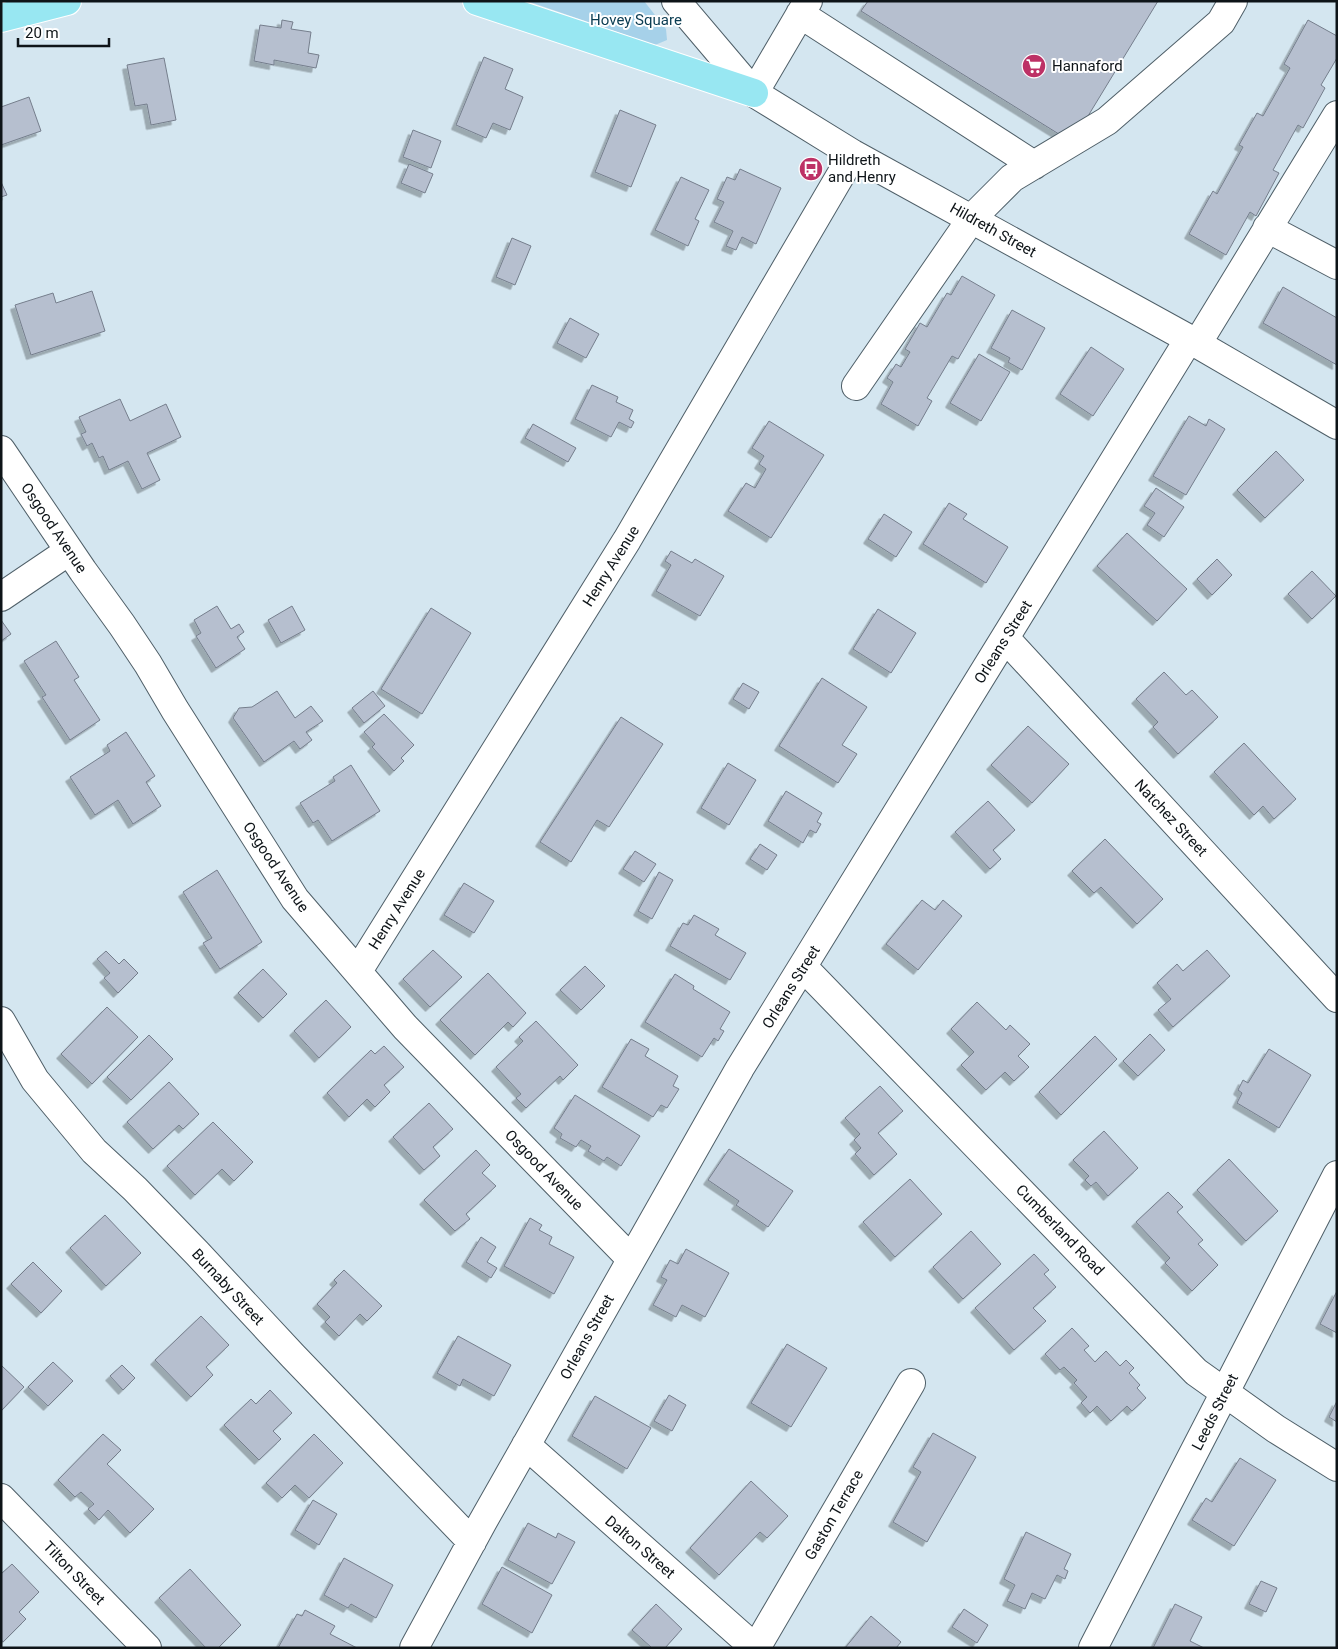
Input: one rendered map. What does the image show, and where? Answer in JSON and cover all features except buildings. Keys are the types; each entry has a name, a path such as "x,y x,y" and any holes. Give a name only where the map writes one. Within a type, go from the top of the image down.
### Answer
{"main road":[{"path":"1,18 67,1"},
{"path":"477,1 754,93"}],"street":[{"name":"Hildreth Street","path":"676,1 754,93 854,154 1193,341 1337,425"},
{"path":"856,386 972,218 1012,178 1107,121 1221,22 1233,1"},
{"path":"754,93 804,8 1034,165"},
{"name":"Orleans Street","path":"414,1648 740,1068 1005,638 1337,115"},
{"name":"Henry Avenue","path":"358,971 628,540 854,154"},
{"path":"1267,228 1337,265"},
{"name":"Osgood Avenue","path":"1,450 148,664 180,719 295,899 405,1027 631,1259"},
{"path":"1,597 69,550"},
{"name":"Natchez Street","path":"1005,638 1337,998"},
{"name":"Cumberland Road","path":"803,967 1196,1372 1276,1429 1337,1467"},
{"name":"Burnaby Street","path":"1,1020 35,1080 94,1151 190,1246 472,1542"},
{"name":"Leeds Street","path":"1093,1648 1337,1175"},
{"name":"Gaston Terrace","path":"755,1648 911,1383"},
{"name":"Dalton Street","path":"526,1446 755,1648"},
{"name":"Tilton Street","path":"1,1498 147,1648"}],"green space":[{"name":"Hovey Square","path":"527,1 644,1 666,29 667,40 655,45"}],"place":[{"name":"Hannaford","path":"1034,66"},
{"name":"Hildreth and Henry","path":"811,169"}]}
